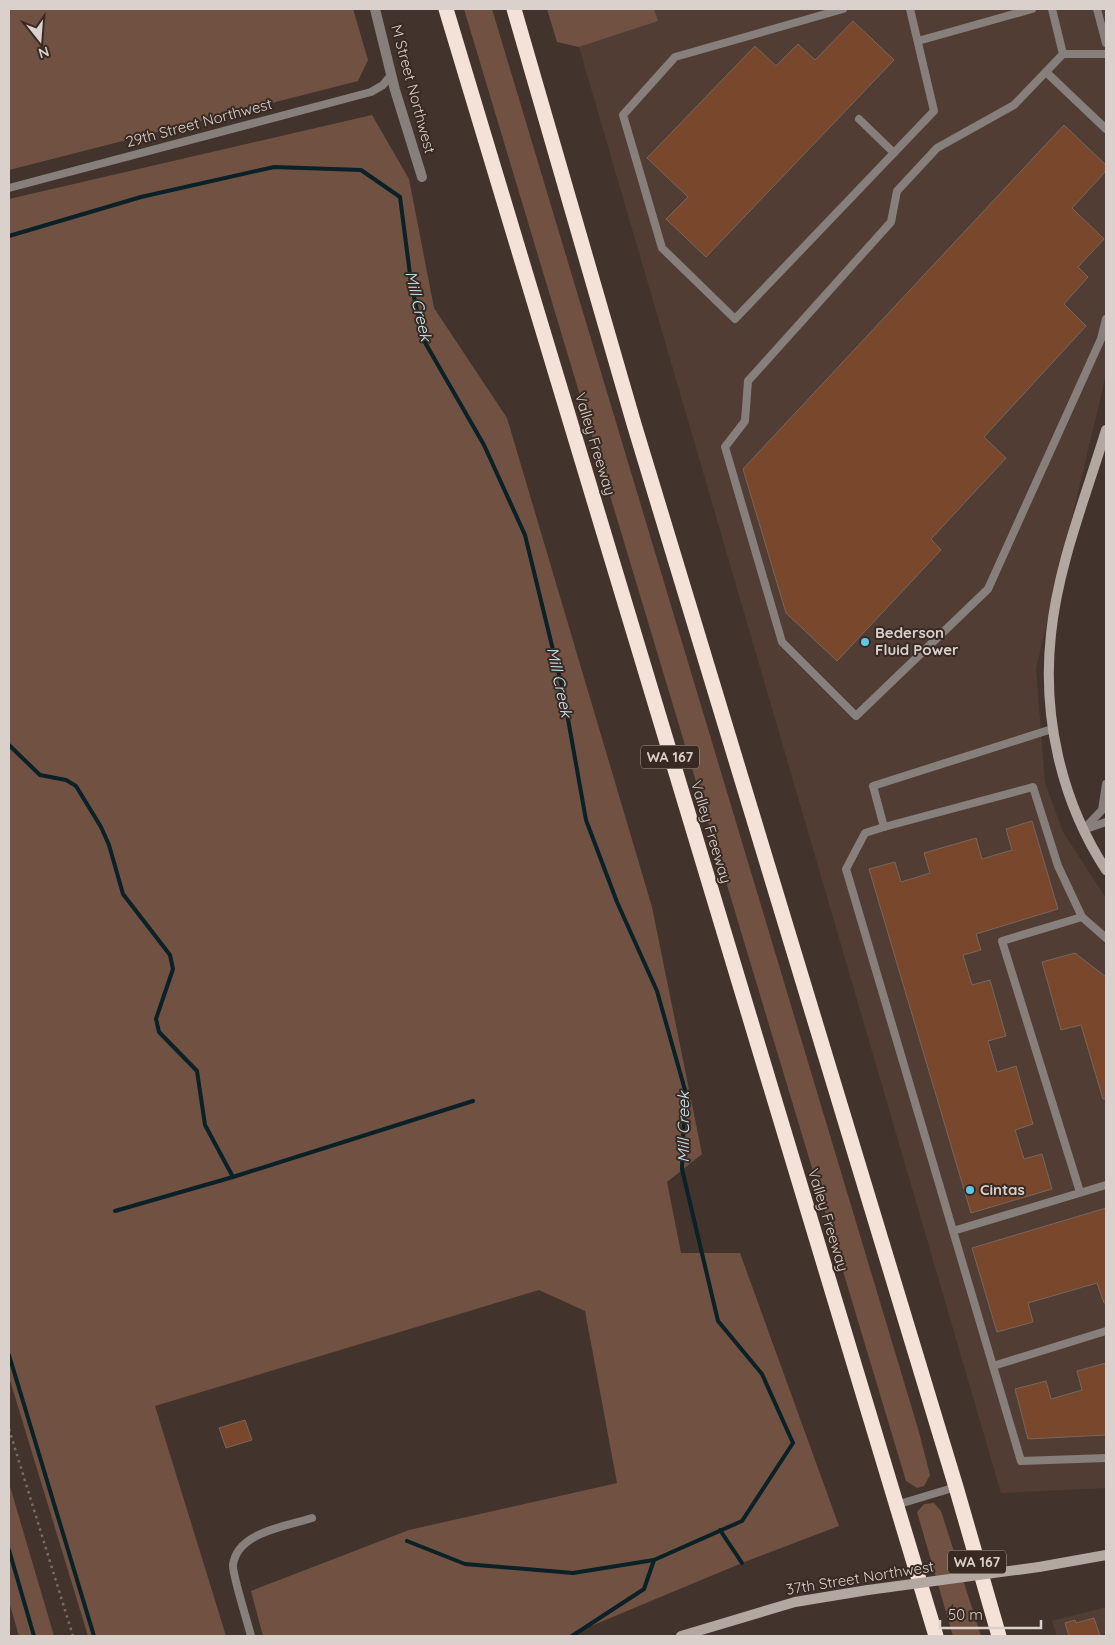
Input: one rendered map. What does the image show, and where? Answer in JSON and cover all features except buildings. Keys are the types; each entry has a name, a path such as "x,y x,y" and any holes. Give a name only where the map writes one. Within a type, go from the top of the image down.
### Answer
{"highway":[{"name":"Valley Freeway","path":"446,9 936,1636"},
{"name":"WA 167","path":"514,9 634,424 956,1487 999,1636"}],"main road":[{"path":"1106,430 1062,573 1054,615 1049,670 1052,729 1060,767 1084,829 1106,870"},
{"name":"37th Street Northwest","path":"681,1636 795,1602 1038,1567 1106,1555"}],"street":[{"name":"M Street Northwest","path":"375,9 391,75 422,177"}],"lane":[{"path":"843,9 675,57 623,115 662,248 735,319 934,111 910,9"},
{"path":"918,41 1032,9"},
{"path":"1052,9 1063,54"},
{"path":"1097,9 1106,43"},
{"path":"1106,54 1063,54 1014,105 937,148 898,191 891,222 748,381 745,421 725,447 782,642 856,716 988,588 1101,339 1106,319"},
{"path":"1046,72 1106,129"},
{"name":"29th Street Northwest","path":"9,188 361,94 378,88 391,75"},
{"path":"859,119 894,153"},
{"path":"884,827 873,786 1052,729"},
{"path":"1084,829 1102,810 1106,784"},
{"path":"1106,938 1082,918 1058,866 1033,787 866,833 846,869 1021,1461 1106,1458"},
{"path":"1084,829 1106,822"},
{"path":"1080,1192 1002,941 1082,918"},
{"path":"953,1231 1106,1184"},
{"path":"993,1366 1106,1332"},
{"path":"896,1505 956,1487"},
{"path":"251,1636 233,1566 238,1552 251,1538 312,1518"}],"path":[{"path":"9,1430 73,1636"}],"shaded area":[{"path":"9,9 353,9 368,60 358,81 9,170"},
{"path":"464,9 492,9 919,1432 930,1475 924,1486 917,1488 906,1481"},
{"path":"547,9 654,9 658,21 579,47 557,42"},
{"path":"654,9 1106,9 1106,375 1036,669 1045,783 1063,832 1106,898 1106,1488 1001,1493 579,47 657,21"},
{"path":"372,115 409,179 434,308 507,418 652,907 702,1154 667,1182 681,1253 740,1253 839,1526 742,1563 567,1636 263,1636 251,1591 409,1530 617,1483 585,1311 539,1290 155,1406 226,1636 88,1636 9,1377 9,199"},
{"path":"9,1483 54,1636 19,1636 9,1602"},
{"path":"934,1503 941,1511 981,1636 953,1636 917,1512 924,1504"},
{"path":"1106,1607 1106,1636 1057,1636 1052,1621"}],"waterway":[{"name":"Mill Creek","path":"9,236 141,197 274,167 361,170 400,197 411,282 423,339 484,445 525,535 563,691 586,820 617,902 657,991 685,1090 682,1169 718,1321 762,1374 793,1443 742,1521 654,1560 573,1573 465,1564 407,1541"},
{"path":"9,745 40,775 66,780 76,786 101,827 109,845 123,894 170,955 173,969 156,1019 159,1032 197,1071 205,1125 233,1177"},
{"path":"115,1211 233,1177 473,1101"},
{"path":"9,1355 94,1636"},
{"path":"720,1530 742,1563"},
{"path":"9,1550 34,1636"},
{"path":"572,1636 644,1589 654,1560"}],"place":[{"name":"Bederson Fluid Power","path":"865,642"},
{"name":"Cintas","path":"970,1190"}]}
